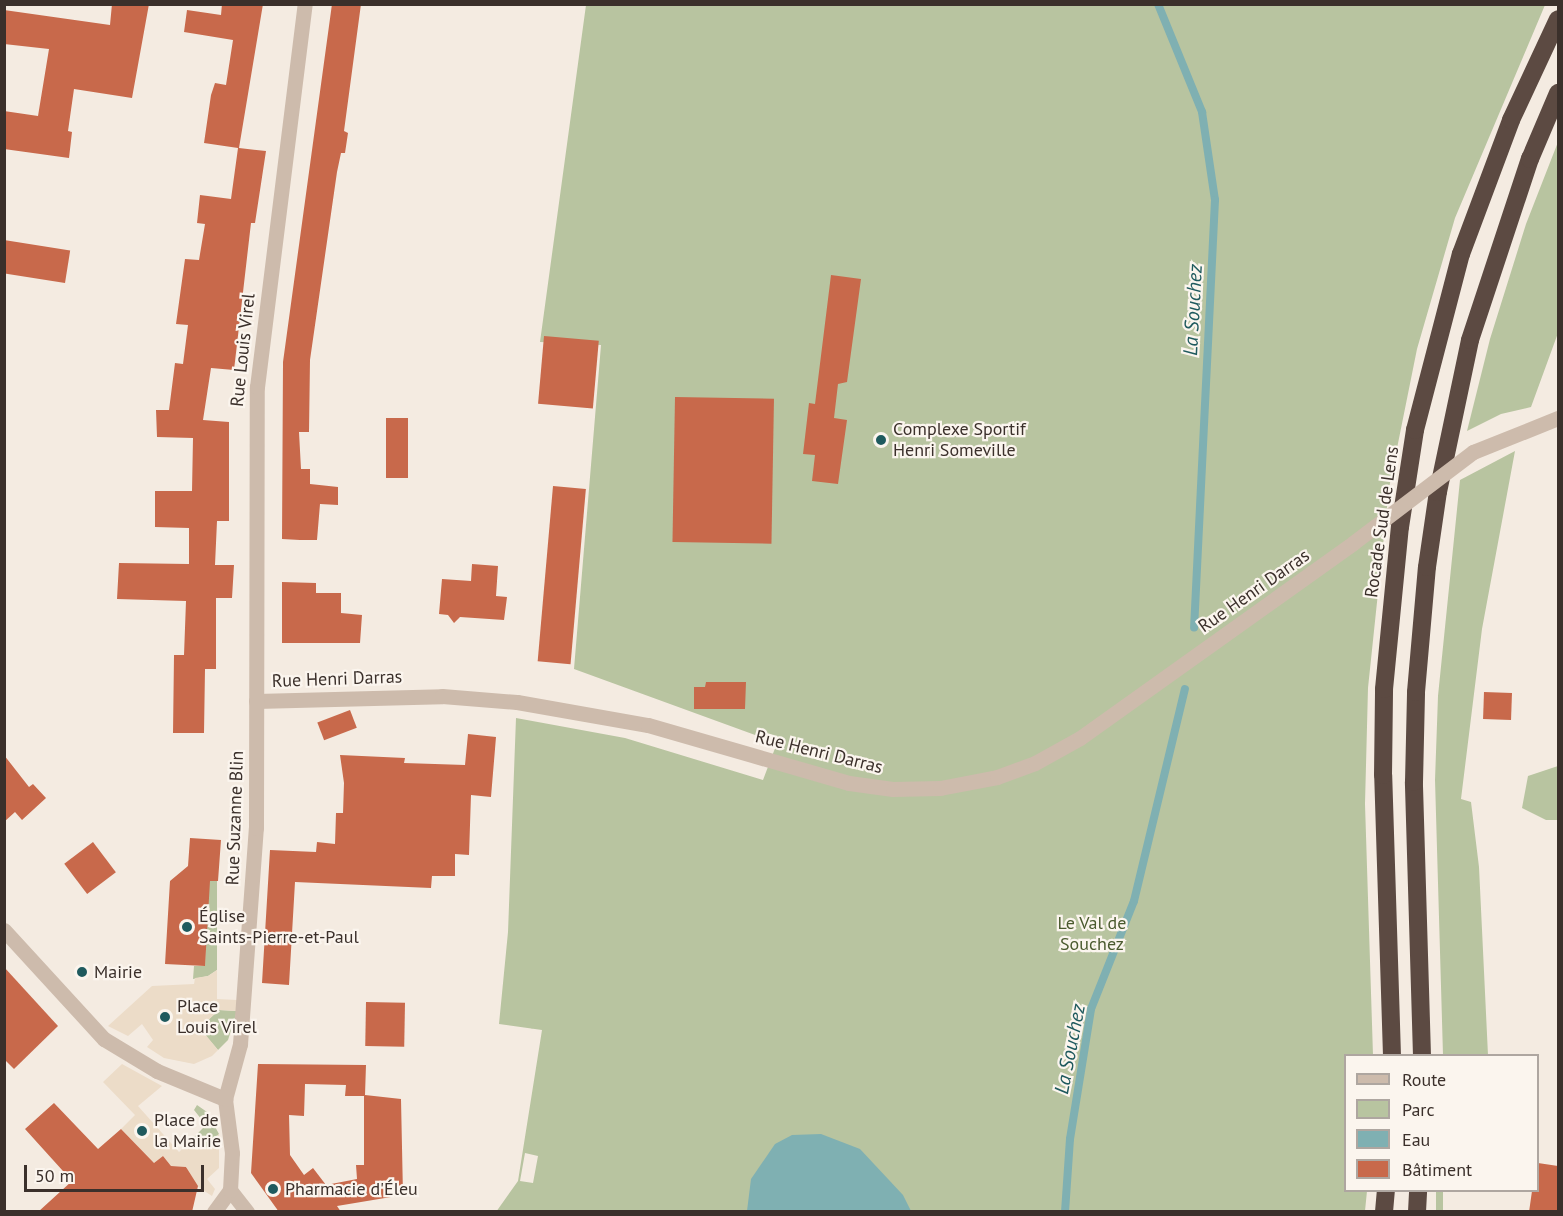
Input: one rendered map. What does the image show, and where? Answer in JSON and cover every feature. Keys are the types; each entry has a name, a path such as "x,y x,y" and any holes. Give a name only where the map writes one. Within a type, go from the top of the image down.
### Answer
{"highway":[{"name":"Rocade Sud de Lens","path":"1392,1054 1383,775 1384,689 1400,527 1415,430 1461,254 1511,120 1558,18"},
{"path":"1422,1054 1414,782 1416,692 1429,556 1470,340 1530,159 1558,93"},
{"path":"1384,1212 1386,1192"},
{"path":"1417,1212 1418,1192"}],"street":[{"name":"Rue Louis Virel","path":"256,701 257,387 305,4"},
{"name":"Rue Henri Darras","path":"256,701 442,696 518,702 648,725 849,783 893,789 940,788 997,777 1035,763 1080,738 1353,543 1473,452 1558,418"},
{"name":"Rue Suzanne Blin","path":"225,1099 240,1044 256,828 256,701"},
{"path":"4,930 104,1039 157,1071 225,1099 231,1168 230,1190 214,1212"},
{"path":"230,1190 247,1212"}],"green space":[{"name":"Le Val de Souchez","path":"586,5 1545,5 1455,218 1417,349 1389,488 1368,688 1365,804 1373,1054 1344,1054 1344,1192 1367,1192 1365,1211 496,1212 518,1181 542,1030 499,1024 508,932 516,718 625,738 763,780 777,743 574,669 601,345 540,342","holes":["525,1153 538,1156 533,1183 520,1181"]},
{"path":"1558,142 1558,333 1531,407 1501,414 1467,431 1490,339 1526,224"},
{"path":"1515,451 1482,629 1461,799 1471,802 1479,867 1488,1054 1443,1054 1435,780 1438,696 1460,480"},
{"path":"1558,766 1558,820 1546,820 1522,808 1528,776"},
{"path":"207,880 217,881 217,970 208,976 193,979 194,966 205,966"},
{"path":"219,1010 237,1011 228,1040 218,1050 199,1028"},
{"path":"197,1105 207,1112 219,1134 204,1150 193,1138 206,1125 194,1110"},
{"path":"1436,1192 1443,1192 1443,1211 1436,1211"}],"shaded area":[{"name":"Place Louis Virel","path":"217,970 217,999 237,1000 237,1011 219,1010 200,1028 218,1050 212,1056 194,1064 164,1058 147,1047 153,1040 142,1024 128,1036 108,1026 152,986 194,984 195,978 208,976"},
{"name":"Place de la Mairie","path":"122,1064 162,1086 138,1106 179,1152 193,1138 205,1149 219,1134 219,1168 207,1179 215,1189 212,1196 186,1179 187,1167 171,1166 163,1156 154,1163 121,1129 135,1115 103,1082"}],"water":[{"path":"821,1134 860,1149 903,1195 911,1211 747,1211 751,1179 775,1144 792,1135"}],"building":[{"path":"112,4 149,4 132,98 74,89 68,131 72,132 69,158 4,149 4,111 38,116 49,49 4,44 4,10 110,25"},
{"path":"222,4 263,4 239,148 266,151 255,223 251,223 234,370 211,368 203,420 229,422 229,521 217,521 215,565 234,565 232,598 216,598 216,669 205,669 204,733 173,733 174,655 184,655 186,601 117,599 119,563 189,564 189,528 155,527 155,491 192,491 193,438 157,437 156,410 169,410 175,363 183,364 188,325 176,324 185,259 199,260 205,224 197,223 200,195 231,199 238,148 204,143 211,95 215,83 226,85 233,40 184,32 187,10 221,15"},
{"path":"332,4 361,4 344,131 348,133 345,153 341,153 337,172 310,360 309,432 299,432 301,469 310,469 310,484 338,487 338,505 320,504 317,540 282,539 283,362"},
{"path":"4,240 70,250 65,283 4,273"},
{"path":"831,275 861,279 847,382 838,384 834,418 847,420 838,484 812,481 815,455 803,454 809,403 815,404"},
{"path":"544,336 599,341 593,409 538,404"},
{"path":"675,397 774,399 771,544 672,542"},
{"path":"386,418 408,418 408,478 386,478"},
{"path":"553,486 586,489 571,664 538,661"},
{"path":"472,564 498,566 496,596 507,597 504,620 460,617 454,623 448,615 439,614 442,579 471,581"},
{"path":"282,582 316,583 316,593 341,593 341,613 362,615 360,643 282,643"},
{"path":"706,682 746,682 745,709 694,709 694,687 705,687"},
{"path":"1484,692 1512,693 1511,720 1483,719"},
{"path":"350,710 357,728 324,740 317,723"},
{"path":"468,734 496,737 491,797 471,795 469,855 455,854 455,876 432,876 431,888 295,882 289,985 262,983 270,850 316,852 317,842 335,844 336,813 343,813 344,783 340,755 405,758 404,763 465,765"},
{"path":"4,755 29,787 33,784 46,798 22,820 15,812 4,822"},
{"name":"Église Saints-Pierre-et-Paul","path":"190,838 221,840 218,881 210,881 205,966 165,964 170,881 188,866"},
{"path":"93,842 116,872 87,894 64,864"},
{"path":"4,967 58,1026 14,1069 4,1059"},
{"path":"366,1002 405,1003 404,1047 365,1046"},
{"path":"258,1064 366,1065 365,1095 401,1099 403,1195 337,1206 341,1212 279,1212 251,1173","holes":["305,1084 346,1085 345,1096 364,1096 364,1165 356,1165 357,1179 326,1185 313,1168 304,1175 290,1155 289,1115 304,1116"]},
{"path":"54,1103 98,1149 121,1129 154,1163 163,1156 171,1166 186,1167 198,1186 192,1212 38,1212 72,1181 25,1129"},
{"path":"1539,1163 1558,1166 1558,1212 1529,1212 1532,1192 1539,1192"}],"waterway":[{"name":"La Souchez","path":"1158,4 1202,112 1215,200 1194,627"},
{"name":"La Souchez","path":"1065,1212 1070,1139 1091,1009 1134,901 1185,689"}],"place":[{"name":"Complexe Sportif Henri Someville","path":"881,440"},
{"name":"Église Saints-Pierre-et-Paul","path":"187,927"},
{"name":"Mairie","path":"82,972"},
{"name":"Place Louis Virel","path":"165,1017"},
{"name":"Place de la Mairie","path":"142,1131"},
{"name":"Pharmacie d'Éleu","path":"273,1189"}]}
